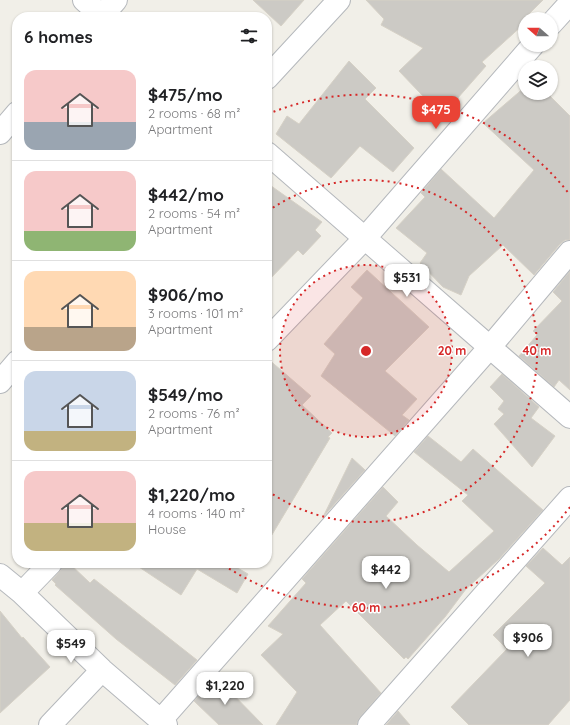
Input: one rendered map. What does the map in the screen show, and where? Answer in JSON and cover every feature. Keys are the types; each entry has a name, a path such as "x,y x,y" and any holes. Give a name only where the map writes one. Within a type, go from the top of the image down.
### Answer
{"street":[{"path":"84,0 97,12"},
{"path":"106,12 116,0"},
{"path":"272,73 339,0"},
{"path":"558,16 570,3"},
{"path":"272,335 365,238 526,52"},
{"path":"0,133 12,119"},
{"path":"272,157 570,417"},
{"path":"0,575 102,670 164,723 490,347 570,252"},
{"path":"0,382 12,368"},
{"path":"369,725 570,498"},
{"path":"22,594 47,568"},
{"path":"50,725 102,670"}],"building":[{"path":"253,0 304,0 281,26 272,18 272,12 266,12"},
{"path":"366,0 543,0 531,12 518,12 518,29 482,62 486,66 442,116 399,71 423,48 381,25 384,19"},
{"path":"349,61 376,88 365,99 414,148 393,172 360,146 331,178 276,134 287,116 299,124"},
{"path":"518,93 518,100 554,100 570,116 570,240 565,240 560,244 534,275 503,245 469,276 461,295 443,287 420,263 427,253 396,228 425,197 421,193 441,169 494,218 534,170 483,123"},
{"path":"272,187 322,222 315,230 321,236 303,255 298,250 272,277"},
{"path":"367,270 429,327 385,371 417,399 402,415 409,420 395,436 321,376 335,354 324,344 363,298 351,287"},
{"path":"570,271 570,390 559,380 554,387 519,356 537,335 533,331 562,301 553,292"},
{"path":"272,362 311,396 302,405 332,433 328,437 330,438 272,535"},
{"path":"502,374 539,407 531,418 555,436 532,467 494,424 504,414 498,409 504,401 490,387"},
{"path":"428,436 461,462 473,449 543,510 499,559 466,589 445,617 408,659 406,657 404,659 346,601 320,625 381,693 360,717 357,725 276,725 297,692 261,655 283,634 268,626 306,583 302,579 383,487 398,502 386,516 449,572 494,531 462,501 468,495 414,452"},
{"path":"352,458 365,470 323,517"},
{"path":"543,548 562,565 570,557 570,700 548,725 469,725 451,707 507,649 493,635 545,583 526,566"},
{"path":"62,568 74,568 90,583 94,579 197,660 175,685 116,639 55,585 56,584 52,580"},
{"path":"140,568 238,568 248,574 237,593 197,569 181,595"},
{"path":"0,611 22,638 23,637 50,667 0,713"},
{"path":"216,677 263,725 219,725 194,701"},
{"path":"398,711 410,725 386,725"}]}
